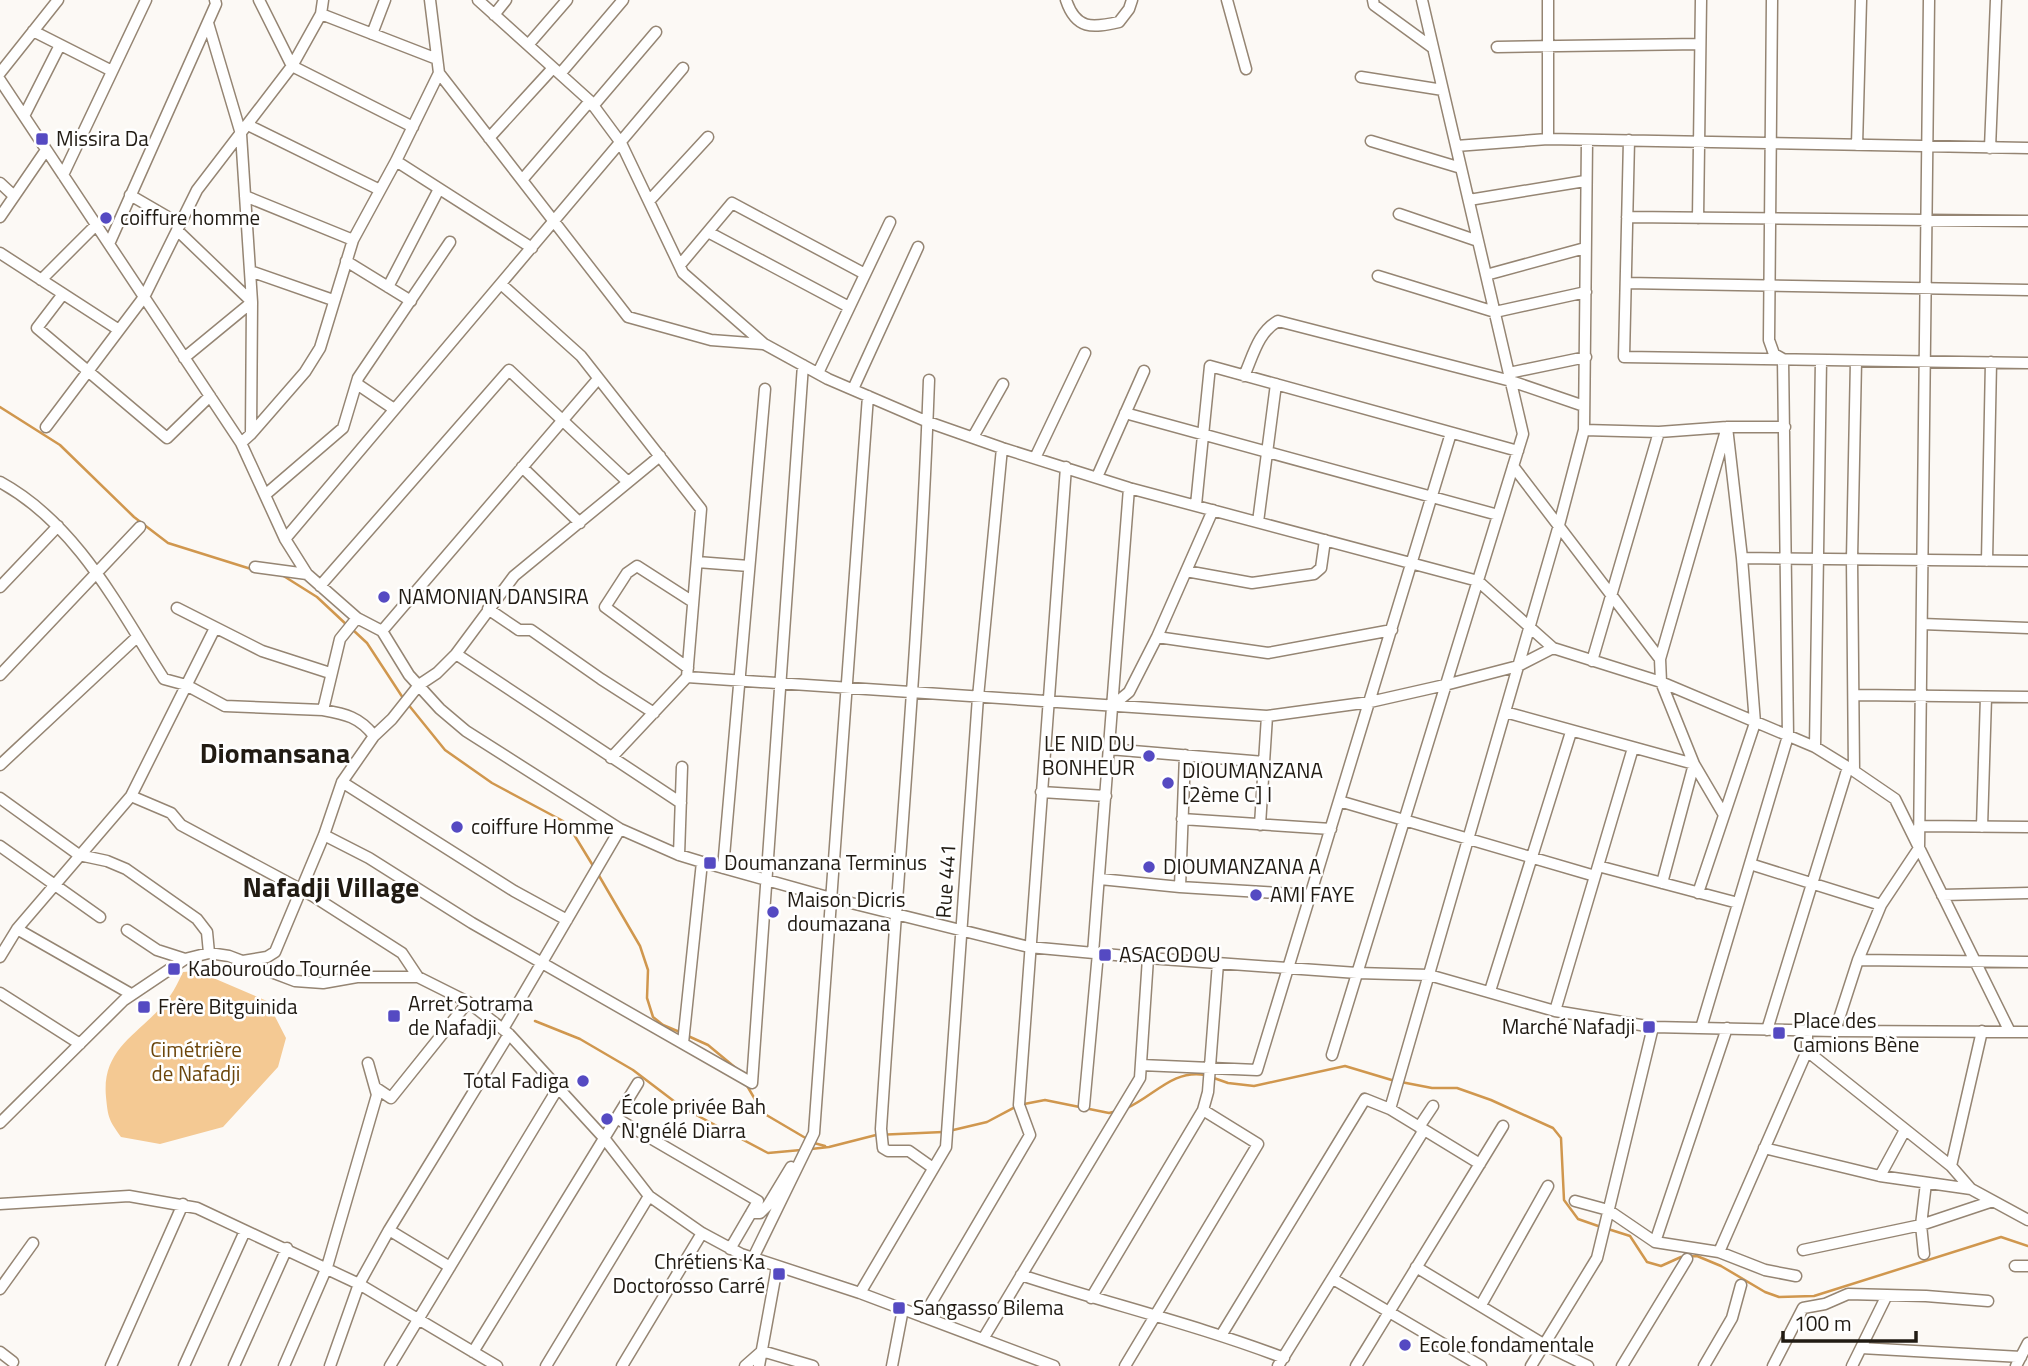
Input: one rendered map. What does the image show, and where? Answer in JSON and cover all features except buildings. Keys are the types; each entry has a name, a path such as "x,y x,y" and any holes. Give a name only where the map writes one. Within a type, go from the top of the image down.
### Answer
{"street":[{"path":"0,73 58,0"},
{"path":"63,175 146,0"},
{"path":"108,244 208,23 216,4 215,0"},
{"path":"259,0 292,66 413,127"},
{"path":"46,427 144,297 197,190 292,66 321,14 323,0"},
{"path":"372,33 384,0"},
{"path":"241,443 305,372 320,348 353,240 439,73 430,0"},
{"path":"478,0 592,104 621,143 683,273 764,344 868,396 928,422 1002,448 1129,488 1478,581 1553,648 1661,682 1815,747 1851,769 1895,799 2010,1032"},
{"path":"494,15 506,0"},
{"path":"528,45 567,0"},
{"path":"489,138 623,0"},
{"path":"1066,0 1070,11 1081,24 1098,27 1119,22 1132,0"},
{"path":"1227,0 1247,69"},
{"path":"1373,0 1374,5 1433,48"},
{"path":"1332,1055 1523,434 1422,0"},
{"path":"1548,0 1548,139"},
{"path":"1698,218 1701,0"},
{"path":"1701,1028 1788,736 1783,359 1771,349 1769,286 1772,0"},
{"path":"1857,145 1861,0"},
{"path":"1835,1031 1858,960 1881,905 1919,848 1928,0"},
{"path":"1990,148 1996,0"},
{"path":"321,14 438,59"},
{"path":"208,23 241,134 252,302 251,434"},
{"path":"33,31 112,71"},
{"path":"522,180 656,33"},
{"path":"1497,47 1700,44"},
{"path":"24,116 60,45"},
{"path":"285,539 683,68"},
{"path":"439,73 628,317 711,340 764,344"},
{"path":"1361,77 1443,90"},
{"path":"0,80 241,443 285,539 307,574 357,618 382,631 409,675 440,709 466,731 620,829 702,862 831,898 1029,947 1357,973 1429,975 1555,1011 1653,1027 2028,1032"},
{"path":"248,125 380,190"},
{"path":"649,201 708,137"},
{"path":"1456,146 1587,139 2028,148"},
{"path":"1390,1109 1584,430 1587,139"},
{"path":"1629,140 1624,357 2028,363"},
{"path":"1371,141 1461,168"},
{"path":"0,217 47,150"},
{"path":"396,161 532,248"},
{"path":"1469,200 1585,181"},
{"path":"0,183 14,197"},
{"path":"388,287 439,189"},
{"path":"130,195 178,227 252,302"},
{"path":"245,196 353,240"},
{"path":"680,265 732,203 865,274"},
{"path":"1399,214 1478,241"},
{"path":"1627,217 2028,221"},
{"path":"818,373 890,222"},
{"path":"41,280 96,225"},
{"path":"708,232 849,307"},
{"path":"265,495 343,428 357,384 450,242"},
{"path":"853,389 918,247"},
{"path":"1486,275 1585,248"},
{"path":"0,253 119,330"},
{"path":"346,261 411,301"},
{"path":"250,271 333,300"},
{"path":"1378,276 1495,312 1586,292"},
{"path":"1626,283 2028,290"},
{"path":"501,284 581,356 701,509 688,673 611,758"},
{"path":"63,294 37,328 167,438 210,396"},
{"path":"184,358 252,302"},
{"path":"1244,376 1261,337 1278,321 1510,377 1584,406"},
{"path":"1035,458 1085,353"},
{"path":"1510,377 1586,357"},
{"path":"1815,747 1821,360"},
{"path":"1767,1030 1812,883 1851,769 1855,695 1852,559 1856,360"},
{"path":"1987,561 1992,362"},
{"path":"324,835 369,858 449,909 752,1083 803,365"},
{"path":"1196,505 1210,366 1518,452"},
{"path":"320,586 509,370 628,482"},
{"path":"1097,477 1144,371"},
{"path":"382,631 598,379"},
{"path":"929,380 914,692 895,913 881,1129 883,1148 888,1151 909,1151 933,1168"},
{"path":"357,384 394,409"},
{"path":"973,437 1003,384"},
{"path":"1258,522 1276,384"},
{"path":"723,868 765,389"},
{"path":"753,1258 814,1133 868,396"},
{"path":"1125,413 1498,515"},
{"path":"1584,430 1659,432 1727,427 1785,427"},
{"path":"1698,893 1755,723 1742,558 1727,427"},
{"path":"1724,815 1694,764 1661,682 1660,659 1727,427"},
{"path":"1592,661 1659,432"},
{"path":"1141,1065 1257,1070 1451,433"},
{"name":"Rue 441","path":"860,1293 946,1147 978,696 1002,448"},
{"path":"242,961 267,957 275,952 324,835 342,782 374,736 392,719 419,685 437,673 456,654 514,576 660,456"},
{"path":"1513,466 1660,659"},
{"path":"522,467 580,523"},
{"path":"923,1317 1030,1135 1019,1105 1066,467"},
{"path":"2,486 25,495 58,526 97,573 164,679 186,685 225,706 323,710 348,714 365,723 374,736"},
{"path":"1084,1106 1129,488"},
{"path":"1112,706 1129,692 1157,637 1213,510"},
{"path":"0,587 58,526"},
{"path":"0,675 141,527"},
{"path":"1186,571 1252,583 1314,574 1321,568 1325,540"},
{"path":"1742,558 2028,561"},
{"path":"697,562 749,566"},
{"path":"693,602 637,566 627,573 604,607 688,673 739,681 1267,716 1370,702 1446,685 1518,666 1553,648"},
{"path":"255,567 307,574"},
{"path":"177,608 262,652 330,673"},
{"path":"488,609 519,630 531,629 654,713"},
{"path":"323,710 340,639 357,618"},
{"path":"1922,624 2028,628"},
{"path":"0,957 17,929 131,796 215,628"},
{"path":"1157,637 1268,653 1392,629"},
{"path":"0,765 137,637"},
{"path":"456,654 681,803"},
{"path":"1855,695 2028,697"},
{"path":"1982,827 1986,697"},
{"path":"1505,712 1694,764"},
{"path":"1260,825 1267,716"},
{"path":"1490,991 1571,732"},
{"path":"1555,1011 1633,748"},
{"path":"1109,749 1264,762"},
{"path":"1180,887 1185,755"},
{"path":"1662,883 1694,764"},
{"path":"679,855 682,767"},
{"path":"342,782 514,891 566,920"},
{"path":"1041,792 1106,796"},
{"path":"131,796 171,813 181,825 313,896 402,953 418,976 468,1002 506,1032 604,1138 649,1196 702,1233 753,1258 860,1293 1051,1366"},
{"path":"0,798 79,855 107,861 126,869 197,919 207,932 209,953"},
{"path":"1339,801 1532,858 1662,883 1738,903"},
{"path":"1182,819 1331,829"},
{"path":"1919,826 2028,827"},
{"path":"330,1366 359,1284 506,1032 541,962 620,829"},
{"path":"0,846 100,917"},
{"path":"683,1043 702,862"},
{"path":"1750,864 1881,905"},
{"path":"1100,879 1311,895"},
{"path":"1942,895 2028,893"},
{"path":"17,929 131,994"},
{"path":"127,930 157,950 186,959"},
{"path":"1,1121 131,994 186,959 209,953 229,956 295,981 323,983 357,977 418,976"},
{"path":"983,1339 1140,1078 1148,958"},
{"path":"1858,960 2028,962"},
{"path":"1091,1298 1203,1110 1211,1069 1218,963"},
{"path":"0,993 80,1044"},
{"path":"376,1088 391,1098 468,1002"},
{"path":"1531,1366 1597,1258 1653,1027"},
{"path":"1655,1242 1727,1028"},
{"path":"1719,1252 1807,1051 1807,1031"},
{"path":"1951,1166 1982,1031"},
{"path":"1807,1051 1951,1166 1971,1189 2028,1220"},
{"path":"284,1366 327,1267 377,1095 368,1063"},
{"path":"473,1352 638,1083"},
{"path":"390,1366 558,1088"},
{"path":"1222,1334 1365,1099 1390,1109 1480,1164"},
{"path":"1021,1275 1091,1298 1222,1334 1281,1362 1333,1279 1433,1106"},
{"path":"1125,1366 1258,1144 1203,1110"},
{"path":"616,1118 758,1201 730,1249"},
{"path":"1356,1366 1503,1126"},
{"path":"1880,1176 1905,1129"},
{"path":"1764,1149 1880,1176 1971,1189"},
{"path":"751,1213 760,1213 768,1205 791,1167"},
{"path":"1924,1254 1921,1225 1926,1183"},
{"path":"1481,1305 1548,1186"},
{"path":"0,1204 129,1196 197,1208 327,1267 497,1366"},
{"path":"546,1366 649,1196"},
{"path":"1575,1201 1608,1210 1655,1242 1719,1252 1765,1270 1796,1276"},
{"path":"1804,1250 1921,1225 1993,1202"},
{"path":"111,1366 183,1204"},
{"path":"389,1230 450,1267"},
{"path":"184,1366 245,1231"},
{"path":"622,1366 702,1233"},
{"path":"0,1289 33,1243"},
{"path":"234,1366 287,1248"},
{"path":"1622,1366 1687,1259"},
{"path":"759,1366 777,1266"},
{"path":"2015,1266 2028,1266"},
{"path":"1416,1267 1545,1345 1588,1366"},
{"path":"1333,1279 1481,1366"},
{"path":"1704,1366 1732,1318 1741,1285"},
{"path":"1773,1366 1803,1308 1825,1304 1848,1294 1988,1301"},
{"path":"1852,1366 1887,1295"},
{"path":"892,1366 903,1309"},
{"path":"1861,1348 2019,1362 2028,1343"},
{"path":"745,1366 762,1351"},
{"path":"762,1351 813,1366"},
{"path":"0,1352 13,1362"}],"green space":[{"name":"Cimétrière de Nafadji","path":"197,971 267,1001 286,1038 278,1067 223,1127 160,1144 121,1137 112,1122 106,1097 106,1079 110,1064 126,1041 160,1009 183,972"}],"waterway":[{"path":"0,407 60,445 134,517 168,543 251,569"},
{"path":"282,575 317,597 348,626"},
{"path":"353,630 367,643 403,698"},
{"path":"407,703 445,750 492,783 563,821 595,869"},
{"path":"598,874 640,946 648,970 647,998 653,1017 663,1025 682,1033"},
{"path":"535,1021 580,1039 633,1070 683,1108 768,1153 801,1150"},
{"path":"688,1036 708,1045 737,1069"},
{"path":"1211,1077 1228,1083 1254,1086 1345,1066 1395,1081"},
{"path":"1127,1108 1173,1080 1194,1074 1205,1075"},
{"path":"1401,1082 1432,1088 1457,1088 1553,1128 1561,1138 1564,1200 1578,1219 1601,1227"},
{"path":"746,1084 763,1113 814,1143 825,1146"},
{"path":"949,1131 987,1122 1019,1105 1045,1100 1109,1113 1117,1111"},
{"path":"811,1149 876,1135 943,1132"},
{"path":"1608,1229 1630,1236 1647,1262 1661,1266 1681,1257 1697,1256 1779,1297 1814,1296 2001,1237 2028,1246"}],"place":[{"name":"Missira Da","path":"42,139"},
{"name":"coiffure homme","path":"106,218"},
{"name":"NAMONIAN DANSIRA","path":"384,597"},
{"name":"LE NID DU BONHEUR","path":"1149,756"},
{"name":"DIOUMANZANA [2ème C] I","path":"1168,783"},
{"name":"coiffure Homme","path":"457,827"},
{"name":"Doumanzana Terminus","path":"710,863"},
{"name":"DIOUMANZANA A","path":"1149,867"},
{"name":"AMI FAYE","path":"1256,895"},
{"name":"Maison Dicris doumazana","path":"773,912"},
{"name":"ASACODOU","path":"1105,955"},
{"name":"Kabouroudo Tournée","path":"174,969"},
{"name":"Frère Bitguinida","path":"144,1007"},
{"name":"Arret Sotrama de Nafadji","path":"394,1016"},
{"name":"Marché Nafadji","path":"1649,1027"},
{"name":"Place des Camions Bène","path":"1779,1033"},
{"name":"Total Fadiga","path":"583,1081"},
{"name":"École privée Bah N'gnélé Diarra","path":"607,1119"},
{"name":"Chrétiens Ka Doctorosso Carré","path":"779,1274"},
{"name":"Sangasso Bilema","path":"899,1308"},
{"name":"Ecole fondamentale","path":"1405,1345"}],"district":[{"name":"Diomansana","path":"275,753"},
{"name":"Nafadji Village","path":"331,887"}]}
